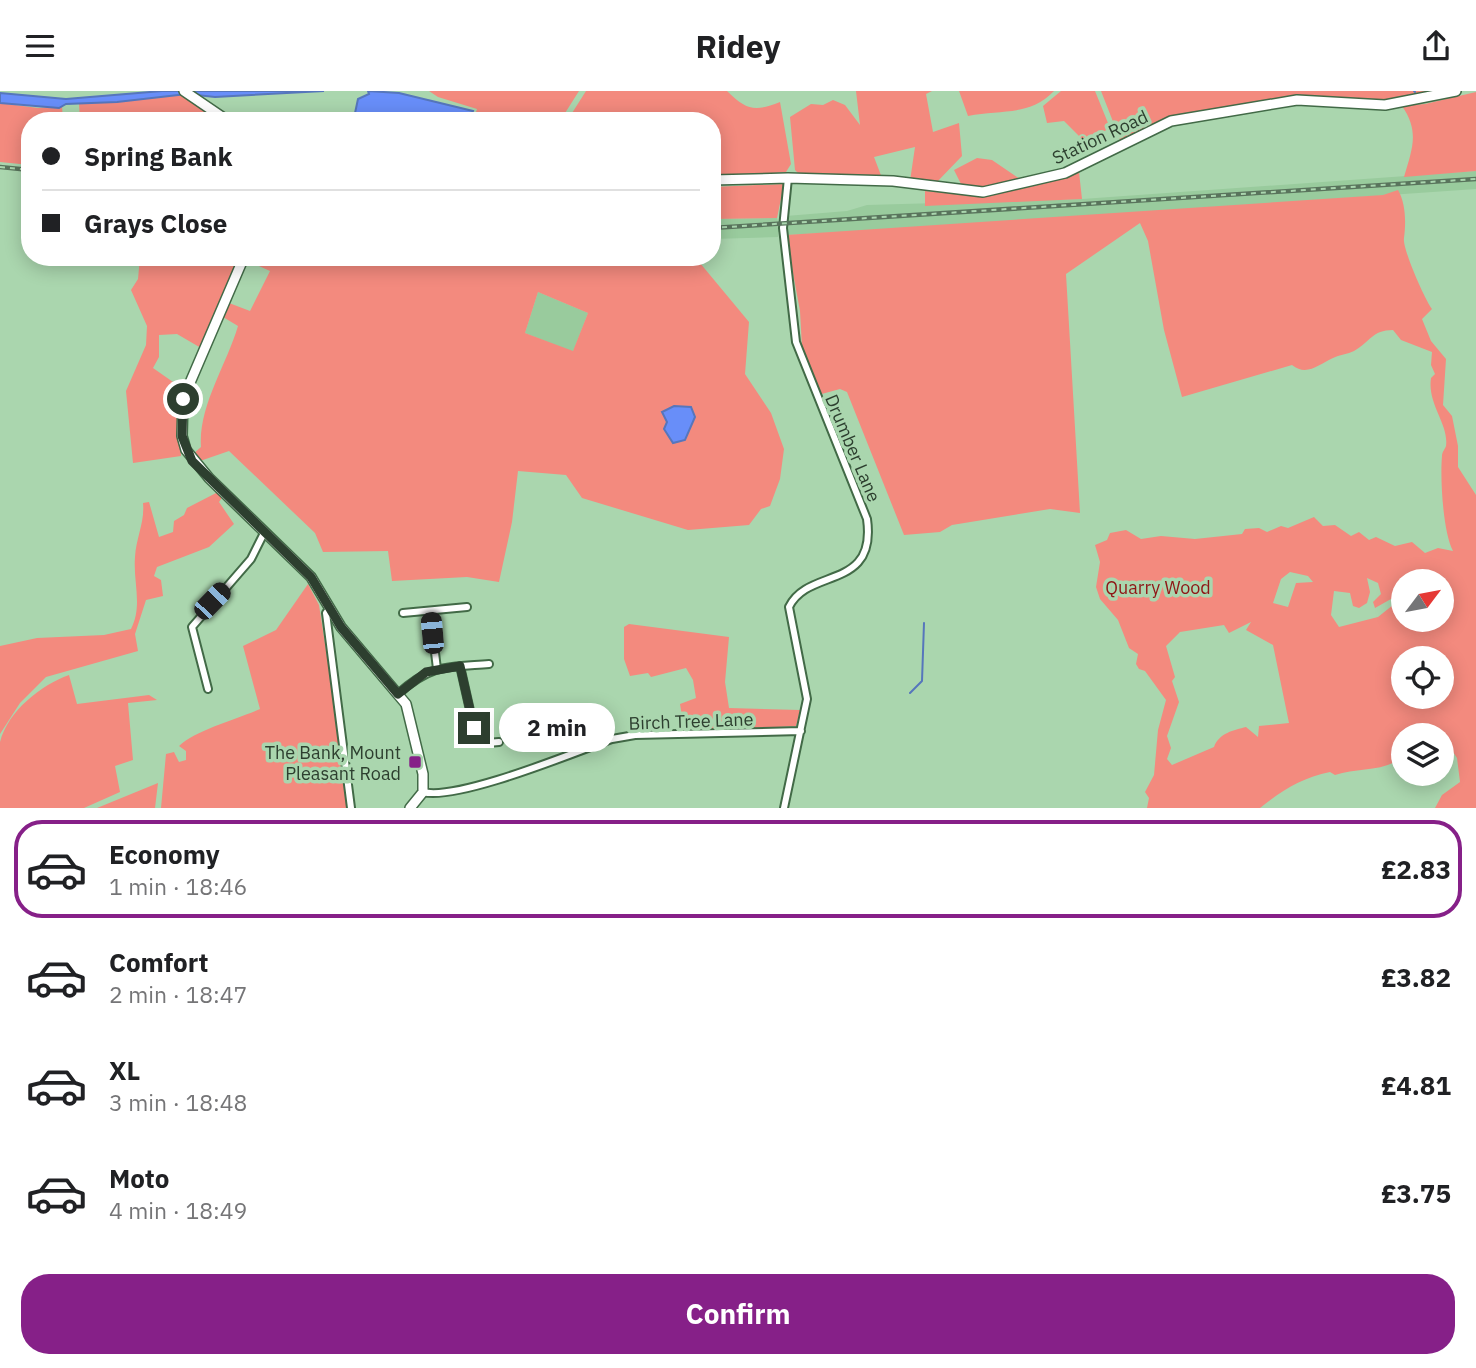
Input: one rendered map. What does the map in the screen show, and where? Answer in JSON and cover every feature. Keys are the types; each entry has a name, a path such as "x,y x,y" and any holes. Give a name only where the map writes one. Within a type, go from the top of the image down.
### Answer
{"street":[{"name":"Station Road","path":"721,180 788,178 893,181 984,192 1065,173 1171,121 1185,117 1221,115 1305,100 1385,105 1456,91"},
{"path":"187,94 214,112"},
{"name":"Drumber Lane","path":"788,178 783,228 796,342 835,446 867,519 869,534 862,555 848,572 803,591 789,607 807,690 801,731"},
{"path":"240,266 183,399 182,436 192,461 303,568 329,609 398,694 413,724 424,774 423,792 411,808"},
{"path":"208,689 192,627 257,551 264,533"},
{"path":"403,613 467,607"},
{"path":"329,609 326,613 351,808"},
{"path":"430,611 437,669"},
{"path":"398,694 419,676 437,669 489,664"},
{"path":"460,666 477,734 487,743 499,742"},
{"path":"784,808 801,731"},
{"name":"Birch Tree Lane","path":"423,792 436,795 469,788 612,739 635,735 801,731"}],"shaded area":[{"path":"1476,171 1476,189 931,227 787,235 786,231 778,232 778,237 721,239 721,219 777,218 778,222 786,222 786,216 847,211 867,205 1082,199"},
{"path":"538,292 588,313 573,352 525,333"}],"green space":[{"path":"429,91 579,91 566,112 476,112 477,109 438,97"},
{"path":"586,91 727,91 751,107 764,107 780,102 791,164 786,172 721,177 721,112 573,112"},
{"path":"856,91 932,91 926,94 933,132 959,123 962,156 935,184 910,181 915,147 874,157 882,178 799,174 795,170 790,117 811,104 823,105 833,100 845,105 860,125"},
{"path":"959,91 1054,91 1035,105 1025,108 968,116"},
{"path":"1061,91 1095,91 1110,128 1094,137 1082,139 1064,121 1047,123 1043,106"},
{"path":"1101,91 1441,91 1383,101 1295,96 1214,112 1190,112 1174,115 1121,142"},
{"path":"1476,92 1476,171 1404,177 1412,149 1413,133 1408,115 1402,106 1425,104"},
{"path":"181,94 208,112 80,112 79,103"},
{"path":"0,103 38,108 62,106 62,112 21,112 21,164 0,162"},
{"path":"977,158 992,160 1020,179 1015,183 972,190 963,188 954,170"},
{"path":"1079,172 1082,199 925,206 925,191 966,194 1004,192"},
{"path":"784,184 777,218 721,219 721,187"},
{"name":"Quarry Wood","path":"1398,190 1404,207 1404,244 1432,309 1422,319 1431,341 1446,359 1443,405 1452,416 1458,446 1458,467 1476,495 1476,808 1435,808 1442,795 1460,782 1454,753 1454,723 1391,723 1391,763 1382,767 1335,775 1330,772 1310,778 1293,785 1260,808 1147,808 1149,798 1145,792 1154,775 1158,730 1166,700 1145,671 1139,669 1136,664 1138,654 1129,648 1118,620 1100,599 1096,587 1100,562 1095,545 1107,540 1110,533 1126,530 1141,539 1161,536 1195,539 1242,534 1245,529 1259,528 1267,532 1281,526 1288,528 1314,517 1323,526 1335,525 1351,536 1359,532 1369,540 1376,537 1395,546 1412,542 1425,553 1438,548 1453,551 1443,505 1441,466 1446,438 1432,397 1431,378 1435,374 1431,365 1432,352 1401,340 1393,330 1380,332 1354,351 1308,370 1292,365 1182,397 1164,330 1148,241 1140,223 1066,274 1080,513 1050,509 952,525 940,532 904,535 847,392 840,389 818,395 802,347 800,311 786,235 1383,195","holes":["1290,572 1308,576 1313,582 1296,583 1288,607 1273,603 1281,579","1251,622 1246,630 1273,645 1289,723 1259,726 1258,737 1246,727 1232,731 1219,738 1214,747 1172,765 1167,759 1171,748 1167,736 1179,702 1166,646 1180,632 1224,625 1229,633"]},
{"path":"139,266 237,266 201,348 177,334 159,335 159,357 153,368 183,389 177,411 181,456 133,463 126,391 146,345 147,326 131,290 138,279"},
{"path":"259,266 702,266 749,322 745,374 771,413 784,449 780,479 770,506 761,509 749,525 688,530 582,498 566,475 518,471 512,522 499,582 467,577 392,581 388,551 323,552 315,533 229,451 200,461 193,454 201,447 201,432 208,402 238,326 223,317 229,303 250,311 270,271","holes":["538,292 588,313 573,351 525,333"]},
{"path":"218,492 223,496 219,502 234,524 209,547 157,567 154,576 161,580 163,596 146,600 135,634 138,651 46,677 20,703 0,734 0,646 37,638 104,635 131,629 137,603 135,557 143,503 149,502 159,537 173,532 174,521 184,515 187,508"},
{"path":"308,584 319,605 350,808 161,808 166,754 174,752 179,762 186,760 186,751 179,746 186,740 260,709 243,646 276,630"},
{"path":"629,624 729,637 725,682 729,708 800,710 796,726 692,731 684,728 680,704 696,698 693,680 686,668 651,677 648,673 630,676 624,659 624,627"},
{"path":"69,675 77,704 149,695 157,700 128,703 133,760 115,766 120,792 84,808 0,808 0,742 4,731 18,710 37,692"},
{"path":"158,783 155,808 97,808"}],"water":[{"path":"162,91 324,91 215,97 187,94 117,102 66,104 59,108 0,103 0,93 66,99"},
{"path":"368,91 399,93 473,111 355,112 358,99 369,94"},
{"path":"674,406 691,407 695,417 685,440 673,443 664,429 667,422 662,412"}],"waterway":[{"path":"910,693 922,681 924,623"}],"railway":[{"path":"0,167 21,169"},
{"path":"721,227 1476,179"}],"place":[{"name":"The Bank, Mount Pleasant Road","path":"415,762"}],"route":[{"path":"183,399 182,436 192,461 311,577 341,627 398,694 426,672 460,666 474,728"}]}
